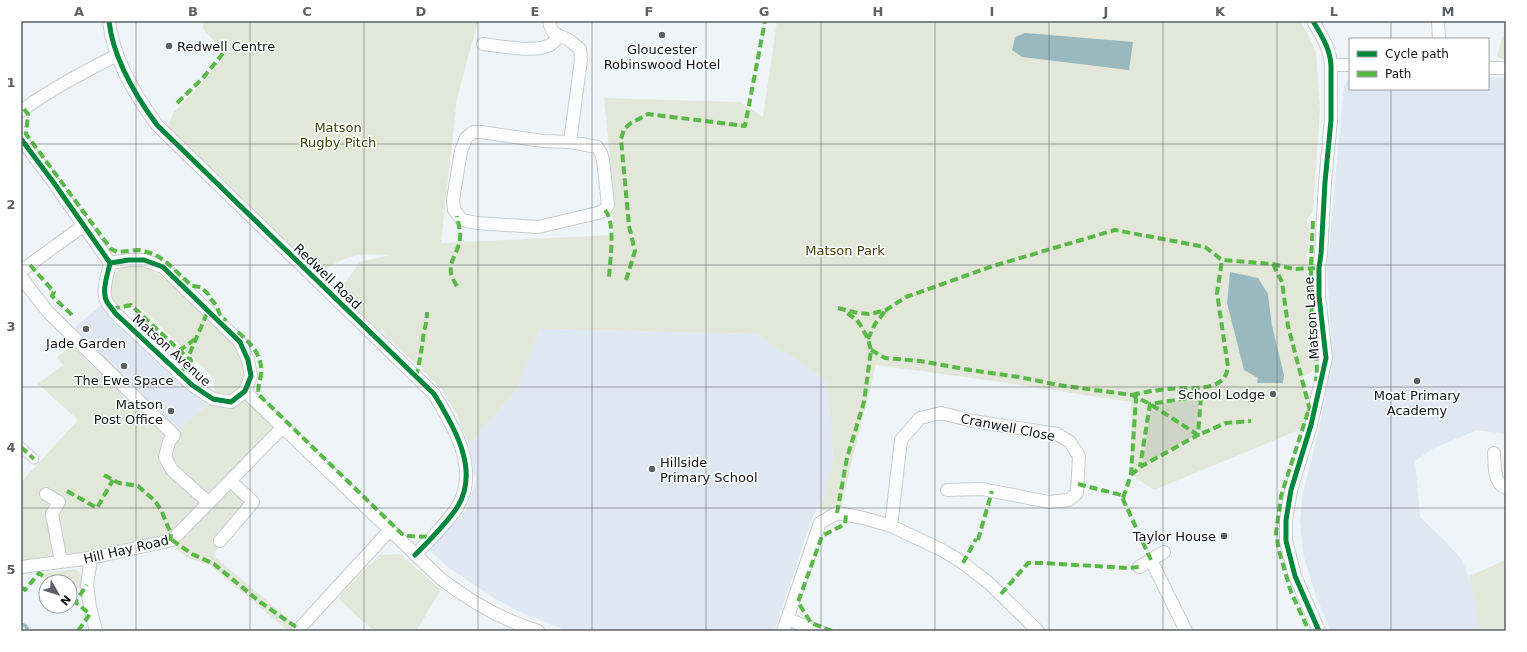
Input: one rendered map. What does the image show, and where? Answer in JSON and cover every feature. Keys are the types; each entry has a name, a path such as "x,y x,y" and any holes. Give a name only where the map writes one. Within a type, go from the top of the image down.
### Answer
{"street":[{"name":"Redwell Road","path":"109,21 117,55 132,87 157,125 434,394 451,421 463,453 467,480 458,505 415,555"},
{"path":"549,21 551,30 559,36 569,40 580,49 582,60 570,142"},
{"name":"Matson Lane","path":"1313,21 1328,47 1331,56 1331,120 1319,268 1319,296 1326,358 1310,425 1291,490 1286,520 1286,533 1289,554 1295,576 1319,631"},
{"path":"1438,21 1439,38"},
{"path":"483,44 510,48 542,48 551,44 559,36"},
{"path":"21,111 51,91 117,55"},
{"path":"1331,65 1349,65"},
{"path":"1489,68 1506,68"},
{"path":"472,132 543,141 570,142 597,148 601,153 608,205 605,210 538,227 472,222 462,220 457,216 454,210 453,200 461,151 466,138 472,132"},
{"path":"21,139 110,263 129,260 144,260 163,267 240,342 248,360 251,376 245,391 415,555 459,593 491,612 538,631"},
{"path":"21,271 83,226"},
{"name":"Matson Avenue","path":"110,263 106,280 105,294 106,301 115,313 192,385 213,399 231,402 245,391"},
{"path":"21,277 44,308 59,324 174,435 169,442 165,457 172,470 209,503"},
{"name":"Cranwell Close","path":"891,526 901,440 920,418 941,413 973,421 1057,434 1070,442 1079,456 1077,494 1069,500 1049,502 982,489 947,490"},
{"name":"Hill Hay Road","path":"21,567 91,558 172,540 282,428"},
{"path":"21,447 34,459"},
{"path":"1494,453 1497,481 1506,488"},
{"path":"220,541 253,502 231,481"},
{"path":"46,494 59,502 52,514 61,562"},
{"path":"819,631 785,625 820,523 837,513 864,518 891,526 944,551 963,563 1001,594 1038,631"},
{"path":"299,630 390,530"},
{"path":"1139,567 1164,552"},
{"path":"91,558 87,585 90,607 96,631"},
{"path":"1151,560 1186,631"}],"shaded area":[{"name":"Moat Primary Academy","path":"1489,77 1506,78 1506,434 1477,430 1432,449 1415,461 1420,517 1462,560 1474,592 1478,631 1331,631 1317,599 1303,554 1300,521 1303,492 1323,409 1332,353 1327,270 1344,86 1349,78 1349,90 1489,90"},
{"path":"106,301 213,399 174,435 68,333"},
{"name":"Hillside Primary School","path":"539,329 756,334 827,380 833,456 826,493 813,516 774,631 569,631 527,615 497,600 448,567 429,550 466,510 476,481 469,445 518,388"}],"green space":[{"path":"205,21 478,21 457,98 441,243 613,235 611,169 604,98 740,102 763,117 777,21 1301,21 1316,52 1320,110 1313,211 1307,220 1310,230 1307,258 1311,331 1315,362 1314,370 1302,378 1312,418 1311,425 1154,490 1131,475 1131,402 876,365 842,501 842,509 825,511 818,508 826,493 833,456 827,380 756,334 539,329 518,388 469,445 456,413 442,390 421,369 422,365 418,361 416,364 383,334 385,333 383,331 379,331 344,296 344,284 360,262 391,255 361,255 346,258 320,273 208,168 167,127 174,112 210,74 226,53 202,28"},
{"path":"1506,35 1506,60 1497,57 1502,37"},
{"path":"126,265 142,265 165,277 236,346 246,369 245,385 230,396 213,396 215,379 139,306 118,311 113,303 110,285 116,273"},
{"path":"75,344 85,354 85,359 95,368 100,368 174,435 213,399 231,402 245,391 282,428 231,481 253,502 213,555 299,628 297,631 288,631 210,565 187,558 171,544 172,540 21,561 21,482 78,420 38,384 63,365 57,357"},
{"path":"1199,399 1196,435 1142,466 1151,406 1153,404"},
{"path":"400,554 441,590 416,631 375,631 338,598 368,566 379,557 377,555"},
{"path":"1506,560 1506,631 1478,631 1476,605 1469,576"},
{"path":"74,569 79,571 83,583 78,590 78,574 42,574"}],"water":[{"path":"1025,33 1133,42 1129,70 1022,57 1012,50 1015,37"},
{"path":"1230,272 1258,278 1268,294 1272,326 1284,375 1283,383 1257,383 1258,378 1244,370 1227,303"}],"waterway":[{"path":"21,624 26,626 28,631"}],"marked path":[{"path":"626,280 635,251 629,226 621,139 624,129 631,123 648,114 745,126 765,21"},
{"path":"177,103 203,78 224,52"},
{"path":"24,109 28,114 26,134 111,249 117,252 139,250 154,254 165,261 192,286 201,287 208,294 216,305 220,315 226,321"},
{"path":"605,210 610,223 611,232 609,277"},
{"path":"457,216 460,238 459,245 452,261 451,272 457,286"},
{"path":"1313,221 1311,294 1317,365 1316,381"},
{"path":"838,308 869,314 886,310 906,297 993,266 1115,230 1205,247 1222,260 1273,264 1294,269 1319,268"},
{"path":"1132,395 1175,388 1196,388 1209,386 1221,381 1224,378 1228,367 1217,293 1222,260"},
{"path":"1273,264 1282,282 1288,326 1311,414"},
{"path":"30,265 54,292 52,296 72,315"},
{"path":"112,309 131,305 191,361"},
{"path":"868,339 875,324 886,310"},
{"path":"180,373 191,361 189,355 208,311"},
{"path":"837,513 847,458 864,402 871,350 868,339 857,320 844,311"},
{"path":"416,377 427,312"},
{"path":"238,332 251,345 258,355 261,367 258,387 259,395 402,534 406,536 432,537"},
{"path":"179,351 195,339"},
{"path":"871,350 885,358 920,361 1058,385 1132,395 1150,404 1198,435 1226,423 1251,421"},
{"path":"1131,475 1140,467 1198,435 1201,396 1150,404 1140,467"},
{"path":"1123,498 1131,475 1136,398"},
{"path":"1308,412 1281,496 1276,533 1279,551 1291,592 1309,631"},
{"path":"21,447 34,459"},
{"path":"104,475 119,483 138,486 155,501 161,510 171,534 170,541"},
{"path":"67,491 97,508 113,480"},
{"path":"1078,484 1121,495 1151,560"},
{"path":"978,540 992,491"},
{"path":"832,631 811,623 798,602 822,536 845,524 846,515"},
{"path":"963,563 976,539"},
{"path":"172,540 192,554 214,564 260,602 299,629"},
{"path":"1001,594 1028,563 1128,568 1139,567"},
{"path":"21,587 25,590 38,574"},
{"path":"78,631 90,614 75,602 87,585"}],"cycle path":[{"path":"109,21 111,35 120,63 133,89 157,125 434,394 449,419 456,433 465,462 466,477 464,492 458,506 449,518 415,555"},
{"path":"1313,21 1327,47 1331,65 1331,120 1319,268 1319,296 1326,358 1311,425 1291,490 1286,520 1286,541 1295,576 1319,631"},
{"path":"21,139 110,263 106,282 105,298 115,313 192,385 213,399 231,402 245,391 251,376 248,360 240,342 163,267 144,260 129,260 110,263"}],"place":[{"name":"Gloucester Robinswood Hotel","path":"662,35"},
{"name":"Redwell Centre","path":"169,46"},
{"name":"Jade Garden","path":"86,329"},
{"name":"The Ewe Space","path":"124,366"},
{"name":"Moat Primary Academy","path":"1417,381"},
{"name":"School Lodge","path":"1273,394"},
{"name":"Matson Post Office","path":"171,411"},
{"name":"Hillside Primary School","path":"652,469"},
{"name":"Taylor House","path":"1224,536"}],"park label":[{"name":"Matson Rugby Pitch","path":"338,134"},
{"name":"Matson Park","path":"845,250"}]}
